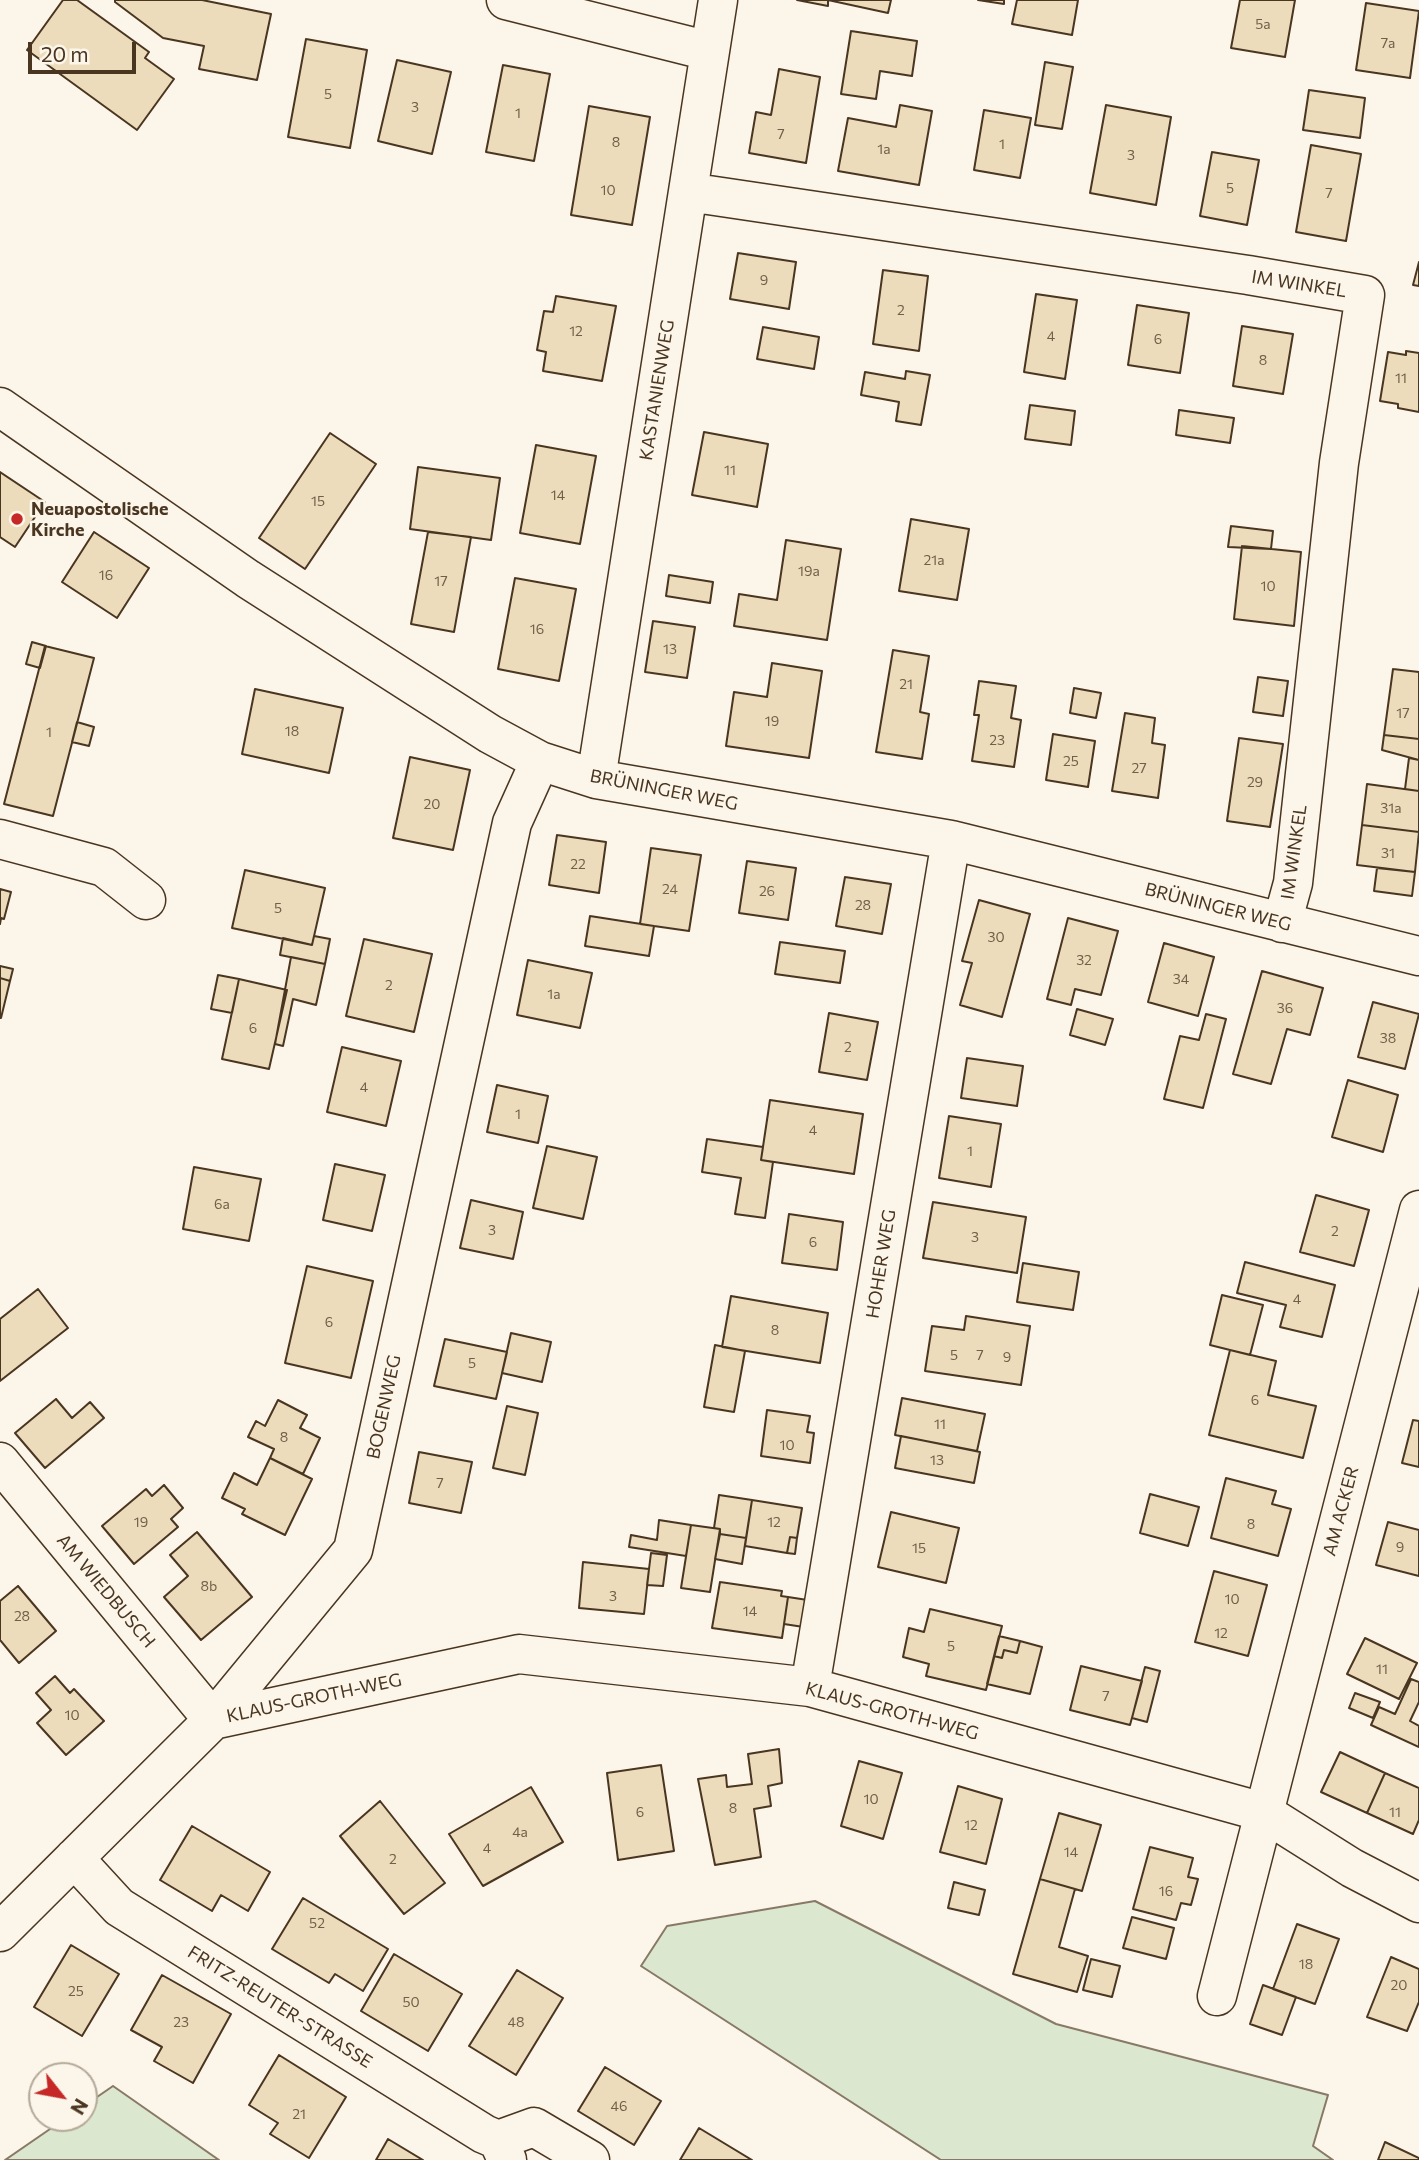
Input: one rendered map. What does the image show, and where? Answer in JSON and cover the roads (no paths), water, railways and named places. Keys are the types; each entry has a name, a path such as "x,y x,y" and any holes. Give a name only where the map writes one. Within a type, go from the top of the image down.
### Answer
{"street":[{"path":"506,0 709,51"},
{"name":"KASTANIENWEG","path":"596,779 718,0"},
{"name":"IM WINKEL","path":"688,192 1236,273 1366,295 1339,464 1293,883 1282,923"},
{"name":"BRÜNINGER WEG","path":"0,407 248,579 490,734 540,761 596,779 951,840 1419,956"},
{"name":"BOGENWEG","path":"0,1932 213,1720 353,1550 512,823 540,761"},
{"path":"0,839 104,867 146,900"},
{"name":"HOHER WEG","path":"810,1687 951,840"},
{"name":"AM ACKER","path":"1217,1996 1419,1210"},
{"name":"AM WIEDBUSCH","path":"0,1462 213,1720"},
{"name":"KLAUS-GROTH-WEG","path":"213,1720 519,1654 810,1687 1263,1812 1352,1868 1419,1903"},
{"name":"FRITZ-REUTER-STRASSE","path":"74,1858 119,1907 484,2134 503,2150 534,2127 590,2160"}],"place":[{"name":"Neuapostolische Kirche","path":"17,519"}]}
